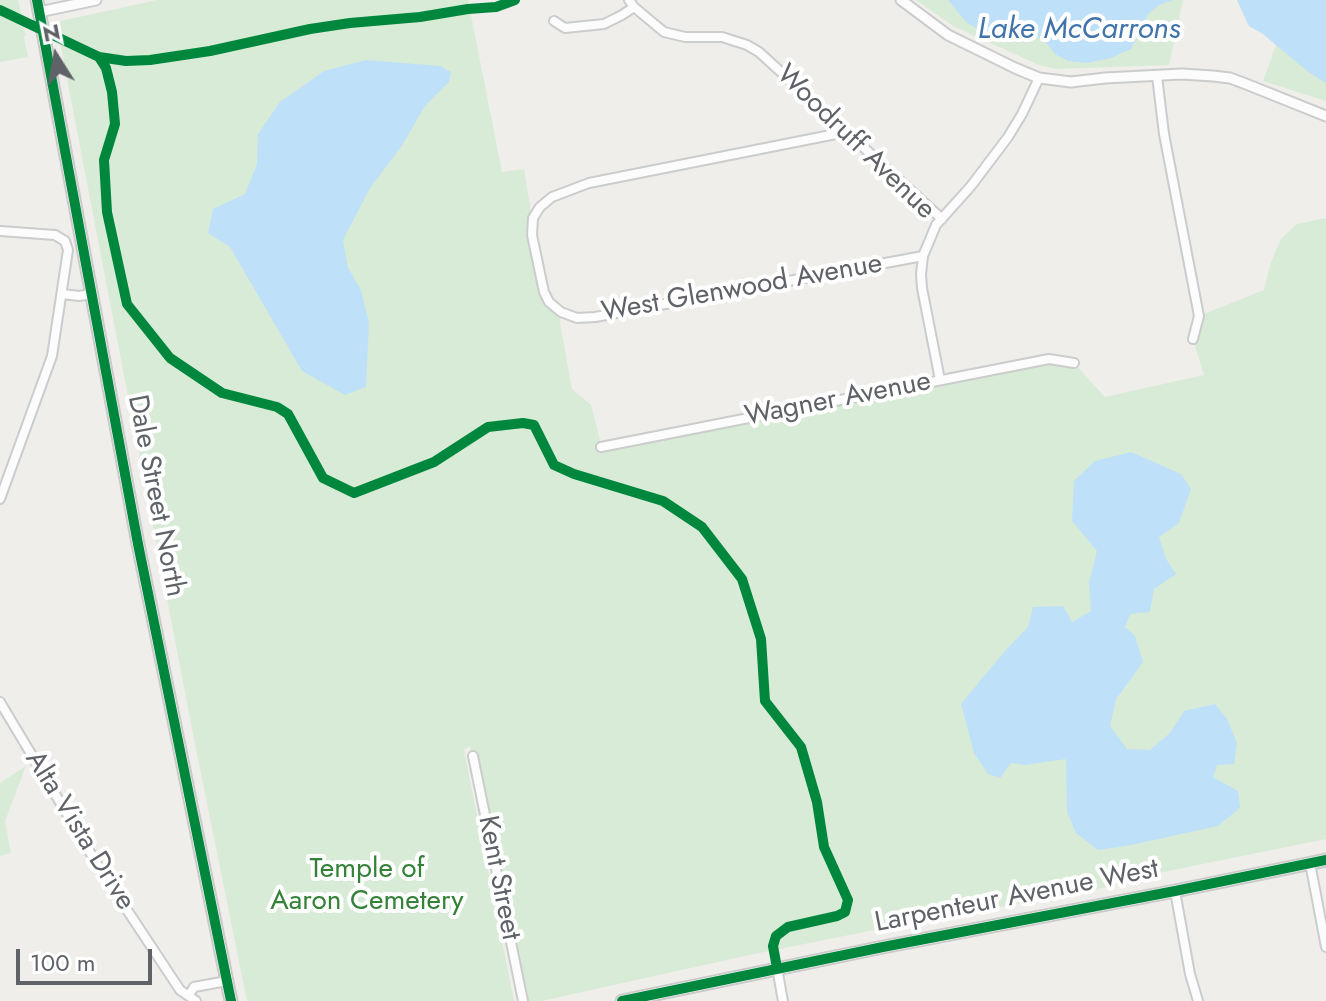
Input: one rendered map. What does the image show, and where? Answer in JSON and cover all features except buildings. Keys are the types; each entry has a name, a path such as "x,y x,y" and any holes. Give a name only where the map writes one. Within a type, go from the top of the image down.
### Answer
{"main road":[{"name":"Dale Street North","path":"38,6 138,544 231,1001"},
{"name":"Larpenteur Avenue West","path":"622,1001 1326,860"}],"street":[{"path":"38,6 96,0"},
{"path":"901,0 948,35 1039,78 1071,82 1157,76 1230,78 1326,116"},
{"path":"554,21 565,28 604,24 622,15 632,3"},
{"name":"Woodruff Avenue","path":"632,3 655,26 674,36 722,37 747,45 766,58 942,219 936,225 923,256 921,274 940,380"},
{"path":"1157,76 1164,134 1199,316 1193,339"},
{"path":"942,219 999,149 1022,114 1039,78"},
{"name":"West Glenwood Avenue","path":"846,132 589,183 552,197 533,218 532,235 549,302 561,312 577,318 595,317 923,256"},
{"path":"0,231 55,235 65,241 68,250 52,356 0,499"},
{"path":"62,294 92,294"},
{"name":"Wagner Avenue","path":"601,447 1049,359 1074,363"},
{"name":"Alta Vista Drive","path":"0,702 100,869 180,990 193,998 194,987 227,981"},
{"name":"Kent Street","path":"473,756 523,1001"},
{"path":"1310,863 1326,947"},
{"path":"1175,891 1198,1001"},
{"path":"777,968 783,1001"}],"green space":[{"path":"0,0 18,0 28,57 0,62"},
{"name":"Temple of Aaron Cemetery","path":"157,0 468,0 502,172 524,169 544,292 561,312 560,323 572,389 591,405 602,447 1049,359 1074,363 1105,397 1204,375 1193,339 1199,316 1264,290 1281,239 1297,224 1326,218 1326,839 1114,882 1118,885 869,931 542,1001 529,1001 470,746 464,750 514,1001 247,1001 56,22"},
{"name":"Lake McCarrons","path":"916,0 1183,0 1169,65 1056,69 1039,65 953,26"},
{"name":"Lake McCarrons","path":"1237,0 1326,0 1326,101 1263,81 1276,45 1249,26"},
{"path":"26,766 5,821 11,853 0,856 0,783"}],"water":[{"name":"Lake McCarrons","path":"948,0 1173,0 1159,5 1148,14 1131,49 1111,58 1087,63 1068,61 1032,34 989,35 967,23"},
{"name":"Lake McCarrons","path":"1237,0 1326,0 1326,83 1249,26"},
{"path":"366,60 440,66 451,72 449,82 425,106 401,147 370,188 343,240 348,268 361,290 369,323 366,387 345,395 302,371 230,247 208,233 213,209 245,194 257,164 258,134 280,102 324,71"},
{"path":"1131,452 1181,474 1191,489 1179,523 1159,537 1166,559 1176,574 1154,589 1150,612 1130,614 1125,627 1135,636 1143,662 1116,699 1110,726 1127,749 1150,750 1170,733 1184,711 1215,704 1227,719 1237,743 1234,764 1217,765 1213,777 1238,791 1240,808 1218,826 1098,850 1076,833 1067,812 1066,759 1025,765 1011,763 1000,778 988,774 974,753 961,704 1028,627 1033,607 1063,606 1072,622 1091,611 1089,583 1097,551 1072,521 1074,481 1095,461"}],"cycle path":[{"path":"37,0 138,544 231,1001"},
{"path":"0,10 99,57 126,61 210,51 350,23 496,7 515,0"},
{"path":"99,57 106,68 112,92 115,124 104,160 107,212 127,304 170,358 222,393 277,407 288,414 323,478 354,493 434,462 488,427 523,423 534,425 554,465 663,501 702,527 742,579 761,639 765,701 801,747 817,802 824,847 848,900 845,912 788,927 776,936 773,946 777,968"},
{"path":"622,1001 1326,860"}]}
